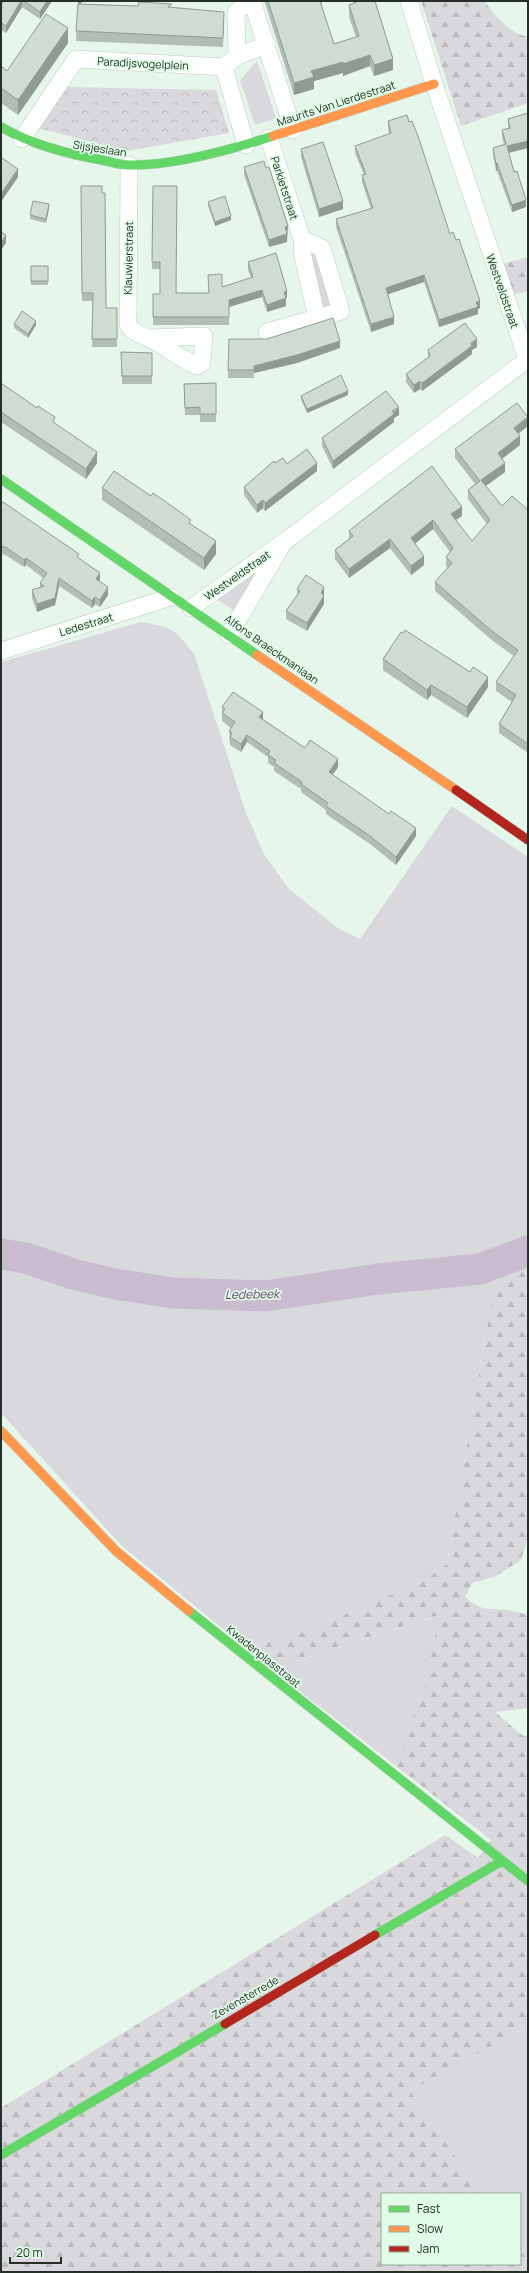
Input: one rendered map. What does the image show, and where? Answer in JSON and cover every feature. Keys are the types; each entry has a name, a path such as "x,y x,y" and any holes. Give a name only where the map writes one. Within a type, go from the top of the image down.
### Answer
{"street":[{"path":"237,56 236,12 249,1"},
{"path":"252,1 268,45 293,130"},
{"name":"Westveldstraat","path":"191,608 284,542 527,361 434,84 409,1"},
{"path":"246,145 224,67 237,56 268,45"},
{"name":"Paradijsvogelplein","path":"22,139 76,59 224,67"},
{"name":"Maurits Van Lierdestraat","path":"246,145 434,84"},
{"name":"Sijsjeslaan","path":"1,128 22,139 64,154 129,165 179,160 246,145"},
{"name":"Parkietstraat","path":"269,138 302,239 303,257 317,318"},
{"name":"Klauwierstraat","path":"129,165 128,325 136,333 149,338"},
{"path":"267,332 341,311 322,248 302,239"},
{"name":"Alfons Braeckmanlaan","path":"1,479 171,597 191,608 528,840"},
{"name":"Westveldstraat","path":"229,634 284,542"},
{"name":"Ledestraat","path":"1,651 171,597"},
{"name":"Kwadenplasstraat","path":"1,1431 116,1551 232,1647 528,1881"},
{"name":"Zevensterrede","path":"1,2155 502,1861"}],"green space":[{"path":"421,1 485,1 493,13 503,23 515,32 528,37 528,103 461,126"},
{"path":"257,61 276,118 255,125 240,80"},
{"path":"66,87 216,90 229,133 126,151 38,128"},
{"path":"314,250 332,306 320,309 308,253"},
{"path":"528,257 528,291 512,295 503,264"},
{"path":"263,563 235,611 218,600 217,598"},
{"path":"141,622 172,630 181,638 194,654 246,813 264,854 289,889 339,929 360,939 452,806 528,857 528,1242 489,1252 497,1269 447,1564 423,1581 293,1636 258,1644 271,1669 121,1545 1,1413 1,662"},
{"path":"528,1242 528,1536 521,1560 494,1577 472,1583 465,1597 481,1607 509,1610 528,1615 528,1708 495,1712 522,1735 528,1737 528,2026 410,2091 480,2193 381,2193 381,2265 521,2265 521,2251 528,2261 528,2272 1,2272 1,2108 445,1835 478,1858 491,1840 396,1766 426,1682 439,1615 271,1669 258,1644 293,1636 423,1581 447,1564 497,1269 489,1252"},
{"path":"440,1615 426,1682 396,1766 271,1669"},
{"path":"528,2026 528,2261 521,2251 521,2193 480,2193 410,2091"}],"building":[{"path":"3,1 21,1 6,26 1,23 1,5"},
{"path":"24,1 47,1 40,12"},
{"path":"268,1 320,1 334,44 359,36 349,5 357,2 356,1 375,1 393,59 374,65 370,55 343,64 343,62 311,71 314,77 294,83"},
{"path":"139,2 172,4 168,7 224,12 223,38 76,31 78,4 138,6"},
{"path":"46,14 68,28 18,100 1,88 1,66 7,71"},
{"path":"528,113 528,141 507,146 514,172 517,171 526,200 512,205 497,163 496,164 493,148 506,144 502,130 510,128 508,119"},
{"path":"407,115 409,122 412,121 418,136 450,234 453,232 456,240 459,239 480,301 476,302 478,307 439,320 424,275 386,288 394,317 371,324 336,219 373,208 362,175 366,174 355,146 391,133 388,121"},
{"path":"323,142 343,201 319,209 301,149"},
{"path":"2,158 18,169 1,194 1,159"},
{"path":"264,161 266,168 269,167 288,226 285,227 287,234 269,240 244,167"},
{"path":"81,186 102,186 102,193 105,193 106,308 117,308 117,339 92,339 93,293 82,293"},
{"path":"153,186 177,186 176,293 209,293 208,275 222,274 222,287 253,277 248,262 276,253 287,291 284,292 286,298 267,305 262,290 229,300 229,317 153,317 153,294 160,294 160,262 152,262"},
{"path":"225,196 231,216 215,222 208,202"},
{"path":"33,201 49,204 46,219 30,215"},
{"path":"1,232 6,235 1,243"},
{"path":"31,266 48,266 48,281 31,281"},
{"path":"22,311 36,321 28,334 14,324"},
{"path":"333,318 340,341 297,355 254,366 254,370 228,370 229,339 267,339"},
{"path":"465,323 477,339 471,343 472,346 422,383 420,381 414,385 406,374 430,356 428,350"},
{"path":"121,352 152,353 152,376 122,376"},
{"path":"341,375 348,391 307,409 301,396"},
{"path":"1,383 37,408 38,406 55,417 53,422 97,452 86,469 1,412"},
{"path":"216,383 216,414 200,414 200,407 185,408 184,384"},
{"path":"386,391 399,407 392,411 394,414 333,461 322,438"},
{"path":"517,403 528,417 514,428 520,436 498,453 505,463 481,480 502,506 512,496 528,510 528,744 499,724 516,695 496,682 518,650 493,632 435,582 452,563 446,557 453,548 433,520 411,538 424,556 411,566 390,539 349,569 335,550 353,536 349,531 432,466 462,507 451,514 472,541 490,520 468,490 480,481 455,449"},
{"path":"307,449 317,463 265,503 263,500 257,505 244,487 274,461 275,463 283,458 287,464"},
{"path":"114,471 151,496 153,493 191,520 189,523 216,541 204,558 102,488"},
{"path":"3,502 79,554 77,557 100,573 96,579 108,587 100,600 95,597 92,601 59,578 55,598 37,604 32,590 44,586 40,583 47,573 26,558 24,560 7,548 1,546 1,504"},
{"path":"306,575 324,587 321,593 324,596 307,623 286,611 300,591 297,589"},
{"path":"405,630 470,672 473,667 488,677 467,707 431,685 427,690 383,659 401,632 403,633"},
{"path":"233,692 263,712 259,717 305,748 310,740 338,759 329,772 389,814 391,811 416,828 396,857 370,836 326,806 328,803 301,784 302,782 274,763 276,760 268,755 270,751 247,735 241,744 230,737 232,733 229,731 235,722 222,713 225,709 222,707"}],"waterway":[{"name":"Ledebeek","path":"1,1254 26,1258 73,1274 115,1284 173,1293 266,1296 378,1279 480,1269 528,1251"}],"traffic: fast":[{"path":"1,127 25,139 50,148 76,155 129,165 164,163 202,156 273,136"},
{"path":"1,479 257,655"},
{"path":"189,1611 528,1881"},
{"path":"375,1935 502,1861"},
{"path":"1,2155 225,2024"}],"traffic: slow":[{"path":"273,136 434,84"},
{"path":"257,655 456,790"},
{"path":"1,1431 116,1551 189,1611"}],"traffic: jam":[{"path":"456,790 528,840"},
{"path":"225,2024 375,1935"}]}
